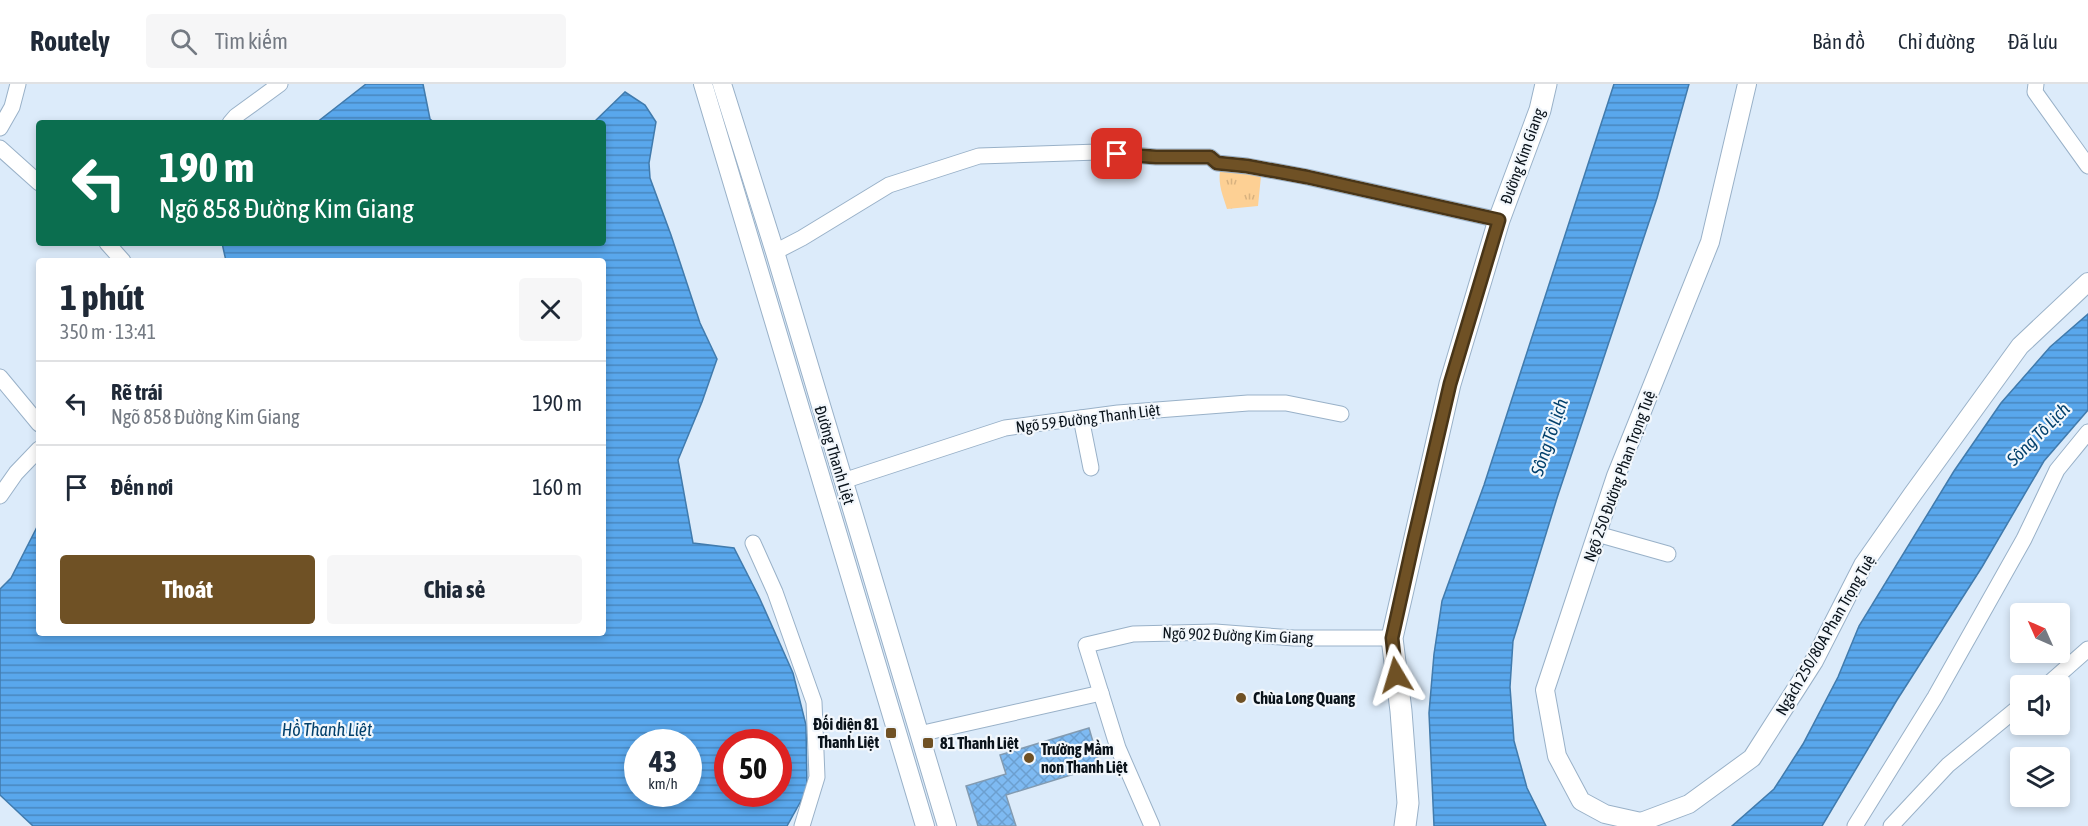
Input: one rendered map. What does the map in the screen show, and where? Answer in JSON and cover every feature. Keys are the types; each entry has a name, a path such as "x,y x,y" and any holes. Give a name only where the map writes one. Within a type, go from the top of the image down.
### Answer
{"main road":[{"name":"Đường Kim Giang","path":"1405,826 1408,803 1401,711 1392,638 1450,384 1499,220 1540,110 1546,84"}],"street":[{"path":"0,128 12,107 18,84"},
{"path":"233,120 280,84"},
{"name":"Đường Thanh Liệt","path":"703,84 925,826"},
{"name":"Đường Thanh Liệt","path":"722,84 775,252 947,826"},
{"name":"Ngõ 250 Đường Phan Trọng Tuệ","path":"1640,824 1605,814 1581,801 1557,756 1545,690 1616,476 1710,242 1746,84"},
{"path":"2036,84 2035,92 2088,166"},
{"path":"0,148 36,180"},
{"path":"775,252 802,238 889,184 979,156 1098,153 1156,157 1210,157 1217,163 1307,177 1499,220"},
{"name":"Ngách 250/80A Phan Trọng Tuệ","path":"1640,824 1689,804 1752,758 1814,661 1863,565 1912,495 2020,346 2088,282"},
{"path":"0,377 36,420"},
{"name":"Ngõ 59 Đường Thanh Liệt","path":"843,481 1005,428 1118,413 1248,403 1286,403 1341,414"},
{"path":"1081,418 1091,468"},
{"path":"1854,826 1935,697 2024,539 2057,471 2088,432"},
{"path":"0,496 16,473 36,452"},
{"path":"1597,534 1668,554"},
{"path":"753,543 776,592 814,702 817,777 802,826"},
{"name":"Ngõ 902 Đường Kim Giang","path":"1101,693 1086,645 1133,634 1215,632 1294,638 1392,638"},
{"path":"2058,675 2088,649"},
{"path":"919,734 1101,693 1118,748 1152,826"},
{"path":"1891,826 1948,765 2010,714"}],"green space":[{"path":"1220,171 1261,176 1258,206 1227,209 1220,181"}],"water":[{"path":"366,84 423,84 431,120 320,120"},
{"name":"Sông Tô Lịch","path":"1614,84 1689,84 1657,198 1557,498 1513,641 1510,687 1514,741 1527,788 1546,826 1434,826 1429,713 1434,654 1442,601 1484,485"},
{"name":"Hồ Thanh Liệt","path":"625,92 645,105 656,122 649,163 650,178 700,323 717,359 678,460 693,543 734,548 793,673 806,725 807,790 787,826 33,826 0,795 0,589 11,578 36,529 36,636 606,636 606,258 225,258 223,246 606,246 606,120 596,120"},
{"name":"Sông Tô Lịch","path":"2088,314 2088,410 2044,461 1982,567 1897,700 1822,826 1732,826 1774,789 1803,744 1838,677 1859,626 1954,471 2001,403 2050,347"}],"building":[{"path":"1089,728 1100,766 1006,795 1016,826 978,826 966,786 1006,774 1000,755"}],"place":[{"name":"Chùa Long Quang","path":"1241,698"},
{"name":"Đối diện 81 Thanh Liệt","path":"891,733"},
{"name":"81 Thanh Liệt","path":"928,743"},
{"name":"Trường Mầm non Thanh Liệt","path":"1029,758"}],"route":[{"path":"1117,154 1210,157 1217,163 1247,166 1367,189 1499,220 1450,384 1413,543 1392,638 1396,675"}]}
